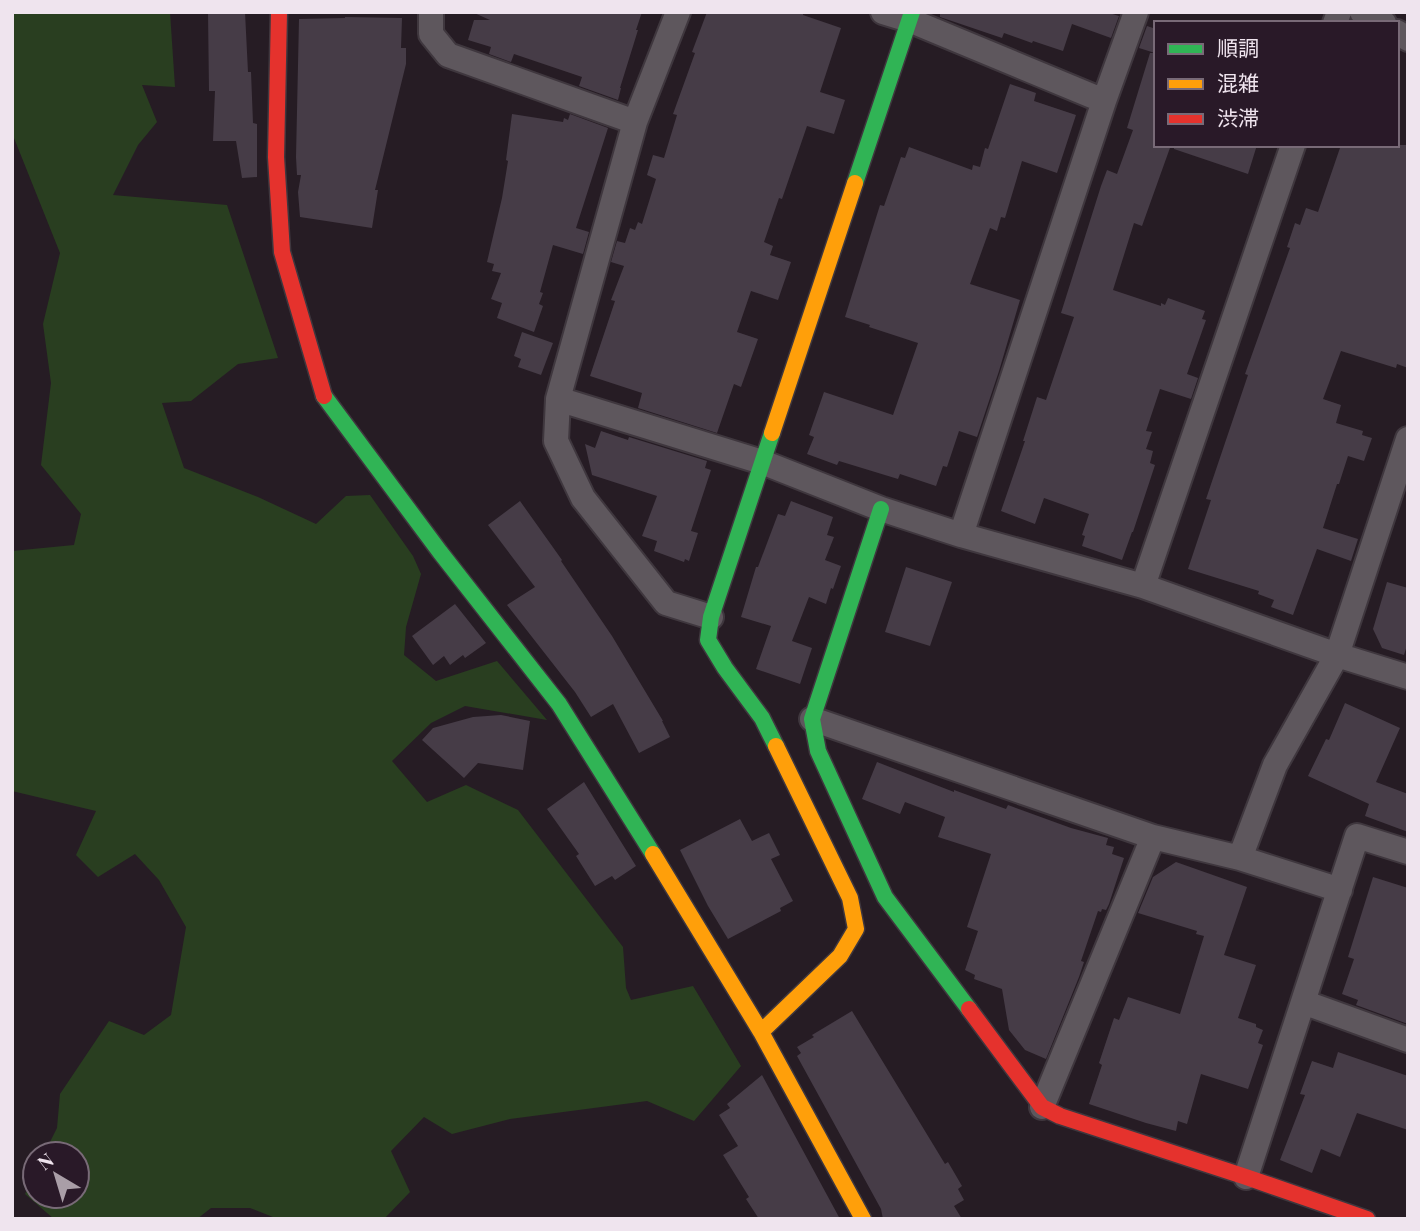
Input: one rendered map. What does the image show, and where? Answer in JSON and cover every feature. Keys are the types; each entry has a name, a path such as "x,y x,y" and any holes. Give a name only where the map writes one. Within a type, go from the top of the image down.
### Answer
{"street":[{"path":"279,12 276,157 282,252 325,398 440,552 559,704 761,1032 863,1219"},
{"path":"431,12 431,34 448,55 635,122"},
{"path":"678,12 635,122 558,399 556,440 583,498 666,603 711,617"},
{"path":"883,12 910,16 1104,101"},
{"path":"961,535 1104,101 1136,12"},
{"path":"1363,12 1381,21"},
{"path":"761,1032 840,956 856,929 850,898 762,718 708,640 711,617 910,16"},
{"path":"1143,586 1292,147"},
{"path":"558,399 762,462 881,509 961,535 1143,586 1337,655 1408,677"},
{"path":"1240,858 1275,765 1337,655 1408,439"},
{"path":"881,509 812,719 818,751 885,897 1042,1107 1060,1116 1367,1219"},
{"path":"812,719 1153,836 1240,858 1340,890"},
{"path":"1042,1107 1153,836"},
{"path":"1246,1177 1357,836 1408,852"},
{"path":"1303,1002 1408,1040"}],"green space":[{"path":"12,12 170,12 175,87 142,85 157,122 138,145 113,195 227,205 278,358 238,364 191,401 162,403 184,468 258,497 316,524 346,496 370,495 413,556 421,574 406,627 404,655 436,681 497,661 547,720 465,706 431,723 392,761 427,802 466,785 518,810 623,947 626,988 631,1000 693,986 741,1066 694,1121 647,1101 510,1119 452,1134 424,1117 391,1151 410,1192 384,1219 278,1219 250,1208 211,1208 197,1219 54,1219 44,1210 91,1210 91,1140 51,1140 57,1128 60,1094 109,1021 144,1035 171,1015 186,927 159,880 135,854 98,877 76,855 96,811 12,791 12,551 74,545 81,514 41,465 51,383 43,324 60,253 12,133"}],"building":[{"path":"208,12 245,12 253,123 257,124 257,177 242,178 236,141 213,141 215,91 209,91"},
{"path":"472,12 642,12 618,100 579,86 582,77 514,54 511,62 489,54 491,47 468,40 474,20 490,20"},
{"path":"707,12 803,12 803,15 841,28 820,92 845,100 834,134 807,126 782,199 779,198 764,242 773,246 770,255 791,262 778,300 751,291 737,332 758,339 741,387 734,384 717,433 638,408 642,393 590,376 615,301 611,300 624,266 611,262 617,241 625,243 630,228 635,230 638,222 642,224 656,179 647,175 653,155 664,158 677,115 673,114"},
{"path":"940,12 1106,12 1119,16 1111,38 1072,24 1063,51 1004,33 1002,38 940,17"},
{"path":"402,18 401,48 406,48 406,64 375,190 378,190 372,228 300,217 298,192 301,175 297,175 296,157 299,19"},
{"path":"1147,26 1154,28 1154,53 1139,48"},
{"path":"1150,53 1154,53 1154,147 1170,147 1142,226 1134,223 1113,290 1161,306 1161,303 1165,305 1168,298 1205,311 1202,319 1206,320 1187,374 1198,378 1191,399 1160,389 1146,431 1152,432 1146,449 1153,451 1150,463 1155,465 1122,560 1082,546 1085,536 1082,535 1089,514 1044,498 1035,524 1001,511 1037,397 1046,400 1074,317 1061,313 1107,170 1117,174 1133,130 1127,128"},
{"path":"1010,84 1036,93 1034,101 1076,115 1057,173 1022,161 1005,218 1001,217 997,231 990,228 970,284 1020,300 977,437 959,431 947,467 943,466 936,486 900,474 898,479 839,461 837,465 807,454 814,437 809,435 824,392 893,415 918,343 845,317 880,205 884,206 901,157 905,158 909,147 972,170 973,165 980,167"},
{"path":"512,114 563,122 564,118 568,120 570,114 608,128 576,228 589,232 583,254 553,245 540,292 543,293 539,304 543,306 534,332 497,318 502,303 491,299 501,273 492,271 494,264 487,262 502,198"},
{"path":"1408,145 1408,368 1397,364 1396,368 1341,351 1323,399 1341,405 1336,423 1363,431 1362,435 1372,438 1364,461 1348,456 1323,528 1358,539 1351,561 1317,549 1293,615 1271,607 1274,600 1258,594 1259,591 1188,569 1211,500 1206,499 1248,375 1245,374 1290,248 1287,247 1295,223 1300,225 1306,208 1318,212 1340,147"},
{"path":"1174,147 1256,147 1248,174"},
{"path":"522,332 553,343 541,375 518,367 521,359 514,356"},
{"path":"601,431 707,461 705,468 711,470 691,531 698,533 689,561 685,559 684,562 654,551 657,541 642,536 657,496 592,475 585,444 595,448"},
{"path":"520,501 612,636 670,737 639,753 613,704 591,717 575,692 507,605 535,587 488,525"},
{"path":"791,501 833,517 827,535 834,537 825,560 841,566 826,604 809,597 792,641 812,648 800,684 756,669 771,626 741,617 756,567 778,514 785,516"},
{"path":"906,567 952,582 930,646 885,632"},
{"path":"1387,582 1408,588 1408,642 1404,655 1382,648 1373,629"},
{"path":"455,604 486,643 450,665 444,656 433,665 412,636"},
{"path":"1345,703 1400,728 1376,782 1408,794 1408,832 1365,816 1369,804 1308,776 1326,739 1329,740"},
{"path":"501,715 530,721 523,770 478,763 464,778 422,740 433,728 473,717"},
{"path":"877,762 954,792 1006,809 1008,805 1108,838 1106,845 1114,847 1112,854 1124,858 1109,904 1106,910 1098,911 1081,961 1084,962 1079,977 1046,1059 1025,1050 1009,1030 1002,989 974,979 975,975 965,970 978,931 967,927 991,854 938,837 945,817 905,802 900,814 862,799"},
{"path":"584,782 636,866 615,880 612,876 595,886 576,856 579,854 547,809"},
{"path":"740,819 752,841 769,833 780,855 771,859 793,901 780,908 781,911 728,939 680,850"},
{"path":"1176,862 1247,887 1224,955 1256,965 1238,1018 1256,1024 1256,1027 1263,1030 1258,1043 1263,1045 1248,1089 1201,1074 1187,1124 1178,1121 1176,1131 1089,1104 1114,1018 1119,1020 1128,997 1180,1014 1204,936 1196,934 1197,931 1138,913 1153,877"},
{"path":"1373,877 1408,888 1408,1024 1356,1005 1358,1000 1342,994 1354,959 1348,957"},
{"path":"852,1011 945,1164 948,1162 962,1186 958,1189 964,1200 954,1206 962,1219 883,1219 881,1209 797,1056 801,1053 797,1047"},
{"path":"1338,1052 1408,1076 1408,1130 1357,1113 1340,1157 1321,1149 1312,1173 1280,1160 1305,1095 1300,1094 1312,1061 1333,1068"},
{"path":"762,1075 840,1219 759,1219 746,1199 749,1197 723,1155 738,1146 719,1115 730,1108 727,1104"}],"traffic: fast":[{"path":"855,183 912,12"},
{"path":"324,396 440,552 559,704 653,854"},
{"path":"772,433 711,617 708,640 762,718 776,746"},
{"path":"881,509 812,719 818,751 885,897 969,1009"}],"traffic: slow":[{"path":"772,433 855,183"},
{"path":"761,1032 840,956 856,929 850,898 776,746"},
{"path":"653,854 761,1032 863,1219"}],"traffic: jam":[{"path":"279,12 276,157 282,252 324,396"},
{"path":"969,1009 1042,1107 1060,1116 1367,1219"}]}
